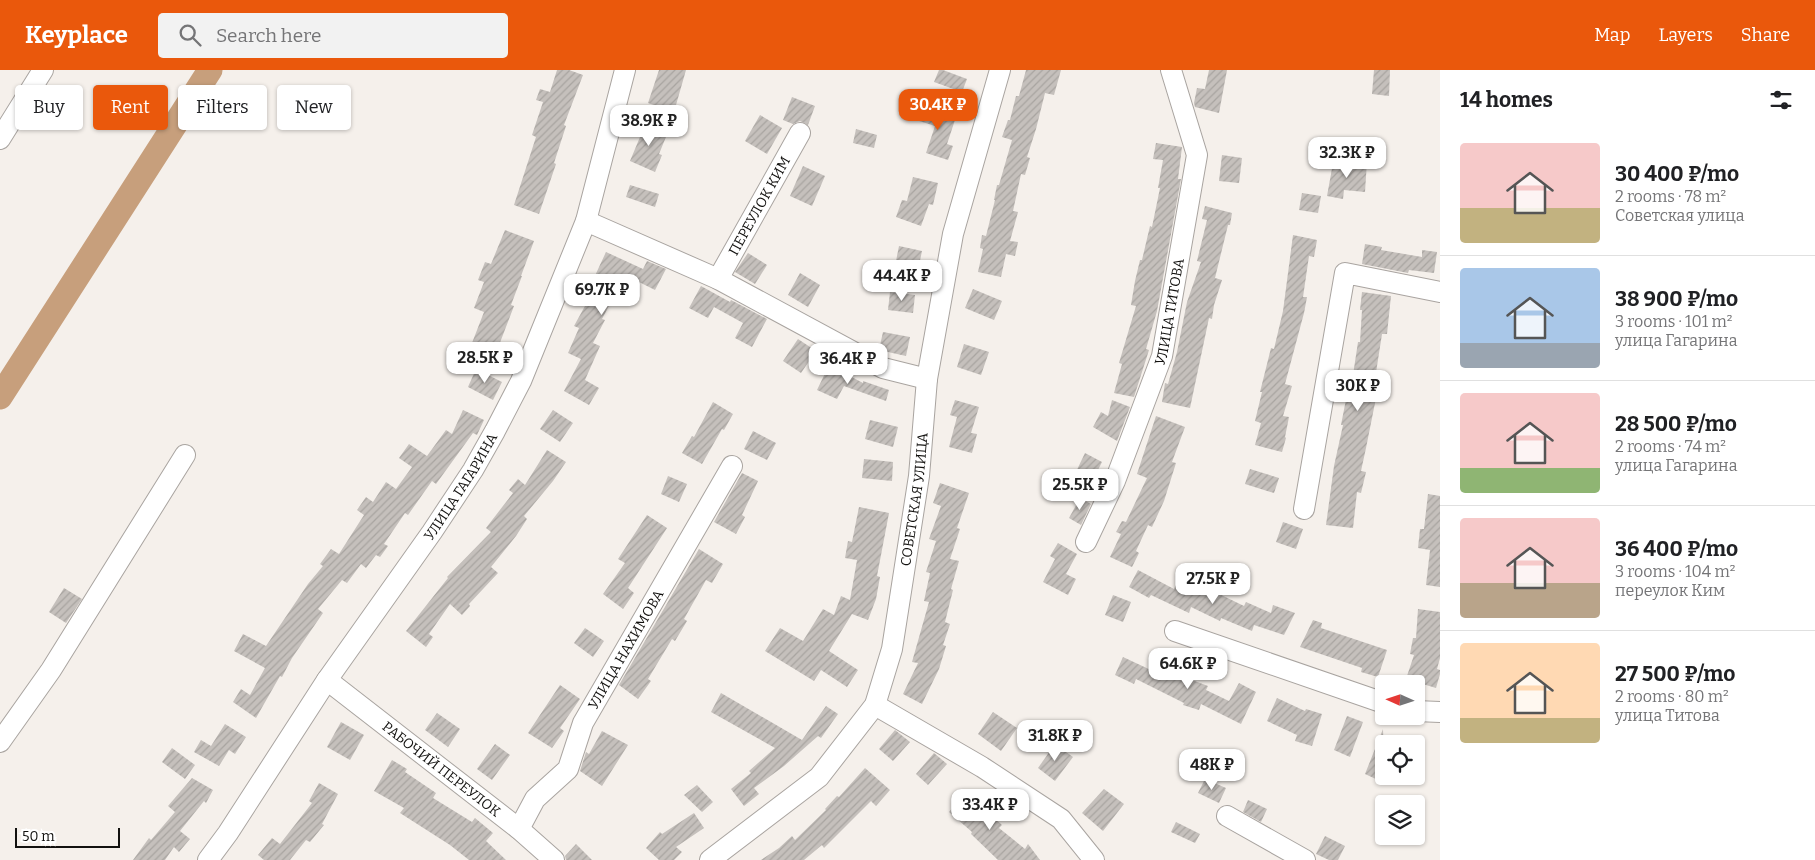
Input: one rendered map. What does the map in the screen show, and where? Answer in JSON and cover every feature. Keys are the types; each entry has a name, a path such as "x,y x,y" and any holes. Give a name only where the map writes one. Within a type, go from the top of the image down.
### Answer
{"street":[{"path":"0,139 43,70"},
{"name":"УЛИЦА ГАГАРИНА","path":"208,860 228,833 327,680 432,532 473,470 521,381 586,221 625,70"},
{"name":"СОВЕТСКАЯ УЛИЦА","path":"710,860 818,777 875,705 892,649 919,476 927,379 953,234 999,70"},
{"name":"УЛИЦА ТИТОВА","path":"1086,542 1115,481 1162,356 1197,155 1171,70"},
{"name":"ПЕРЕУЛОК КИМ","path":"718,279 800,133"},
{"path":"586,221 718,279 883,368 927,379"},
{"path":"1304,509 1344,273 1440,292"},
{"path":"0,742 51,670 185,455"},
{"name":"УЛИЦА НАХИМОВА","path":"519,829 535,799 568,769 584,723 732,466"},
{"path":"1175,631 1375,700"},
{"name":"РАБОЧИЙ ПЕРЕУЛОК","path":"327,680 519,829 554,860"},
{"path":"875,705 982,767 1061,819 1094,860"},
{"path":"1425,711 1440,712"},
{"path":"1227,816 1305,860"}],"building":[{"path":"557,70 569,70 583,75 564,125 566,126 554,163 556,164 539,214 514,205 536,137 532,135 543,102 536,100 540,89 550,92"},
{"path":"659,70 686,70 674,112 648,103"},
{"path":"939,70 967,79 962,92 934,82"},
{"path":"1026,70 1061,70 1054,95 1045,93 1027,157 1030,158 1025,175 1021,174 1013,211 1018,212 1010,241 1018,242 1015,256 1006,254 1001,277 978,272 983,249 980,248 982,235 986,236 997,185 999,185 1012,140 1002,137 1008,120 1010,120 1016,96 1019,96"},
{"path":"1209,70 1227,70 1219,113 1195,107 1194,103 1197,88 1205,89"},
{"path":"1374,70 1390,70 1389,96 1372,94"},
{"path":"792,97 815,106 808,125 800,121 793,124 783,120"},
{"path":"921,106 956,117 947,144 953,146 948,160 926,153 935,126 916,120"},
{"path":"760,115 782,128 767,154 745,141"},
{"path":"644,122 668,132 659,154 662,155 655,172 630,161"},
{"path":"856,129 877,135 874,148 853,143"},
{"path":"1156,143 1182,147 1178,179 1181,179 1157,311 1146,349 1149,350 1134,397 1114,393 1122,364 1119,363 1136,306 1131,305 1135,281 1150,226 1152,227 1160,188 1158,188 1163,160 1153,159"},
{"path":"1222,155 1242,158 1239,183 1219,181"},
{"path":"1356,161 1367,161 1365,192 1344,190 1343,199 1327,196 1333,163 1356,167"},
{"path":"803,166 825,176 812,206 790,196"},
{"path":"913,177 938,183 933,205 929,204 921,226 896,217 902,200 907,201"},
{"path":"630,185 659,194 655,207 626,197"},
{"path":"1302,193 1321,196 1318,213 1299,210"},
{"path":"1205,206 1232,213 1215,278 1222,280 1214,305 1212,319 1209,318 1190,408 1162,402 1165,383 1168,384 1177,352 1187,302 1201,262 1197,261 1207,220 1202,219"},
{"path":"505,230 534,241 511,305 514,306 496,353 472,343 484,312 474,308 484,282 478,280 485,262 491,264"},
{"path":"1293,235 1317,240 1314,257 1309,256 1303,297 1307,297 1304,313 1285,384 1292,386 1283,416 1289,417 1282,452 1255,445 1261,423 1255,421 1271,348 1274,349 1283,311"},
{"path":"1365,244 1382,247 1381,250 1422,257 1422,250 1437,252 1434,273 1409,270 1408,273 1362,264"},
{"path":"899,246 922,251 918,270 895,266"},
{"path":"606,252 643,269 647,261 666,269 655,290 625,275 602,319 605,320 593,343 600,346 585,380 599,388 589,405 564,391 581,359 568,353 579,328 574,326 591,295 587,293"},
{"path":"748,253 767,265 755,284 735,272"},
{"path":"800,273 820,285 808,307 788,295"},
{"path":"701,286 767,319 752,347 735,338 743,323 714,307 708,318 689,308"},
{"path":"973,289 1002,301 994,320 965,308"},
{"path":"890,292 915,295 913,313 888,310"},
{"path":"1362,292 1391,296 1387,334 1382,334 1375,379 1382,381 1378,399 1376,398 1361,471 1366,472 1361,493 1357,492 1353,528 1326,525 1334,466 1343,425 1341,425 1351,374 1353,375 1358,342 1360,342"},
{"path":"883,332 910,337 906,356 879,350"},
{"path":"798,339 816,351 801,373 783,361"},
{"path":"964,344 989,352 981,375 957,367"},
{"path":"829,365 863,383 863,381 889,390 886,401 844,386 837,399 817,390"},
{"path":"476,369 502,382 493,400 468,387"},
{"path":"955,400 979,407 971,433 977,434 972,453 949,447 957,417 950,415"},
{"path":"1112,400 1130,407 1117,441 1093,427 1101,412 1108,416"},
{"path":"713,402 733,414 702,464 682,453 692,436 694,437"},
{"path":"463,410 484,420 477,435 473,433 436,484 432,481 408,515 405,513 384,544 388,546 380,557 376,555 366,568 361,564 347,583 342,580 318,609 323,613 292,658 282,677 280,676 256,718 233,702 241,689 250,695 265,668 234,651 243,634 266,646 308,584 323,566 320,564 331,549 339,554 364,515 357,510 366,497 373,502 386,482 396,489 412,467 399,458 409,444 427,456 446,430 452,434"},
{"path":"553,410 573,423 560,442 540,429"},
{"path":"1156,416 1185,427 1172,462 1176,463 1164,501 1152,527 1148,525 1136,551 1139,553 1132,567 1110,557 1121,534 1116,532 1122,521 1126,522 1147,478 1137,474"},
{"path":"870,420 898,427 893,447 865,439"},
{"path":"753,431 776,443 767,460 744,449"},
{"path":"547,450 566,462 524,516 527,519 516,536 491,567 498,573 469,604 470,606 462,615 450,604 429,634 433,637 426,647 406,631 447,577 491,532 486,528 513,493 509,490 518,479 525,485"},
{"path":"1085,453 1102,462 1091,484 1074,476"},
{"path":"864,459 893,462 892,481 862,478"},
{"path":"1250,469 1279,478 1274,493 1245,484"},
{"path":"742,473 758,481 742,515 745,517 736,534 714,522"},
{"path":"668,476 687,484 679,502 661,494"},
{"path":"940,483 969,493 957,528 960,529 950,559 959,561 951,589 953,590 945,622 950,624 943,645 946,646 939,669 922,704 903,694 918,663 912,662 929,602 924,601 930,573 926,572 936,541 929,539 941,506 933,503"},
{"path":"1428,494 1440,496 1440,587 1426,585 1430,550 1418,548 1420,529 1424,529"},
{"path":"1080,498 1091,504 1081,525 1069,518"},
{"path":"859,507 889,513 877,576 880,577 876,599 868,620 852,614 829,651 858,670 847,687 821,670 814,681 765,651 780,628 803,641 823,609 834,615 841,596 850,600 857,560 845,558 848,541 852,542"},
{"path":"647,515 667,528 628,588 634,593 623,609 603,594 625,563 618,559"},
{"path":"1283,522 1303,529 1296,549 1276,542"},
{"path":"1058,543 1077,554 1066,574 1076,579 1068,595 1043,582 1055,559 1050,556"},
{"path":"699,549 723,564 712,583 706,580 684,619 687,621 675,641 672,639 648,679 651,681 638,699 619,685"},
{"path":"1138,570 1174,589 1178,580 1209,595 1211,590 1244,606 1246,602 1271,613 1273,605 1295,613 1284,635 1254,625 1252,631 1221,618 1220,621 1191,607 1189,613 1151,595 1149,598 1129,587"},
{"path":"64,588 82,599 66,623 49,612"},
{"path":"1113,595 1131,602 1123,622 1105,615"},
{"path":"1418,609 1440,612 1440,658 1437,669 1440,670 1440,674 1436,688 1425,685 1425,675 1407,675 1414,655 1410,654 1413,638 1416,638"},
{"path":"1313,620 1322,623 1321,628 1387,650 1379,675 1375,676 1361,672 1362,668 1300,647"},
{"path":"585,628 604,641 593,657 574,643"},
{"path":"1123,657 1153,671 1157,663 1177,672 1176,674 1208,686 1206,690 1229,701 1239,683 1256,692 1241,724 1201,704 1199,710 1183,705 1184,703 1136,679 1134,684 1115,675"},
{"path":"560,685 580,699 560,728 564,731 552,748 528,733"},
{"path":"721,693 802,740 826,706 838,714 821,738 818,736 784,766 754,788 759,794 744,806 731,789 751,773 749,771 775,748 711,712"},
{"path":"1277,698 1305,711 1306,709 1322,714 1312,746 1295,741 1297,735 1267,721"},
{"path":"993,712 1017,728 1001,751 978,734"},
{"path":"437,713 460,729 448,747 425,730"},
{"path":"1347,716 1363,722 1350,757 1334,750"},
{"path":"341,722 364,735 350,760 327,747"},
{"path":"225,724 246,737 235,754 229,750 219,766 194,752 201,740 211,746"},
{"path":"895,730 910,742 893,761 879,749"},
{"path":"602,731 628,745 602,786 580,771 586,752 589,754"},
{"path":"495,744 510,755 492,780 477,769"},
{"path":"1055,744 1073,757 1055,781 1038,768"},
{"path":"172,748 195,765 185,779 162,762"},
{"path":"1375,749 1375,779 1365,774"},
{"path":"934,753 947,764 928,785 916,774"},
{"path":"392,760 407,769 405,772 436,793 433,798 472,822 475,818 493,833 486,841 506,860 469,860 450,845 400,813 404,808 374,791"},
{"path":"865,768 890,790 876,806 871,801 824,848 822,845 804,860 761,860 779,848 792,836 795,840 826,810 837,796 839,797"},
{"path":"192,778 213,790 206,803 204,801 180,831 190,839 179,852 174,847 165,860 133,860 149,838 151,840 175,812 168,806"},
{"path":"1205,779 1226,788 1219,803 1198,793"},
{"path":"319,783 338,794 322,824 324,825 310,842 306,840 290,860 264,860 258,855 272,838 280,844 312,803 309,801"},
{"path":"697,785 713,802 702,812 684,795"},
{"path":"1104,789 1124,804 1103,831 1082,813"},
{"path":"966,792 1002,825 999,828 1025,849 1028,844 1040,860 998,860 971,834 972,832 949,812"},
{"path":"1248,800 1267,809 1261,822 1243,812"},
{"path":"694,813 704,828 676,847 682,852 674,860 659,860 646,848 660,832 662,834"},
{"path":"1176,822 1200,834 1195,843 1171,832"},
{"path":"1325,836 1345,846 1338,860 1329,860 1316,854"},
{"path":"576,844 592,860 566,860 565,856"}],"waterway":[{"path":"0,397 210,70"}]}
